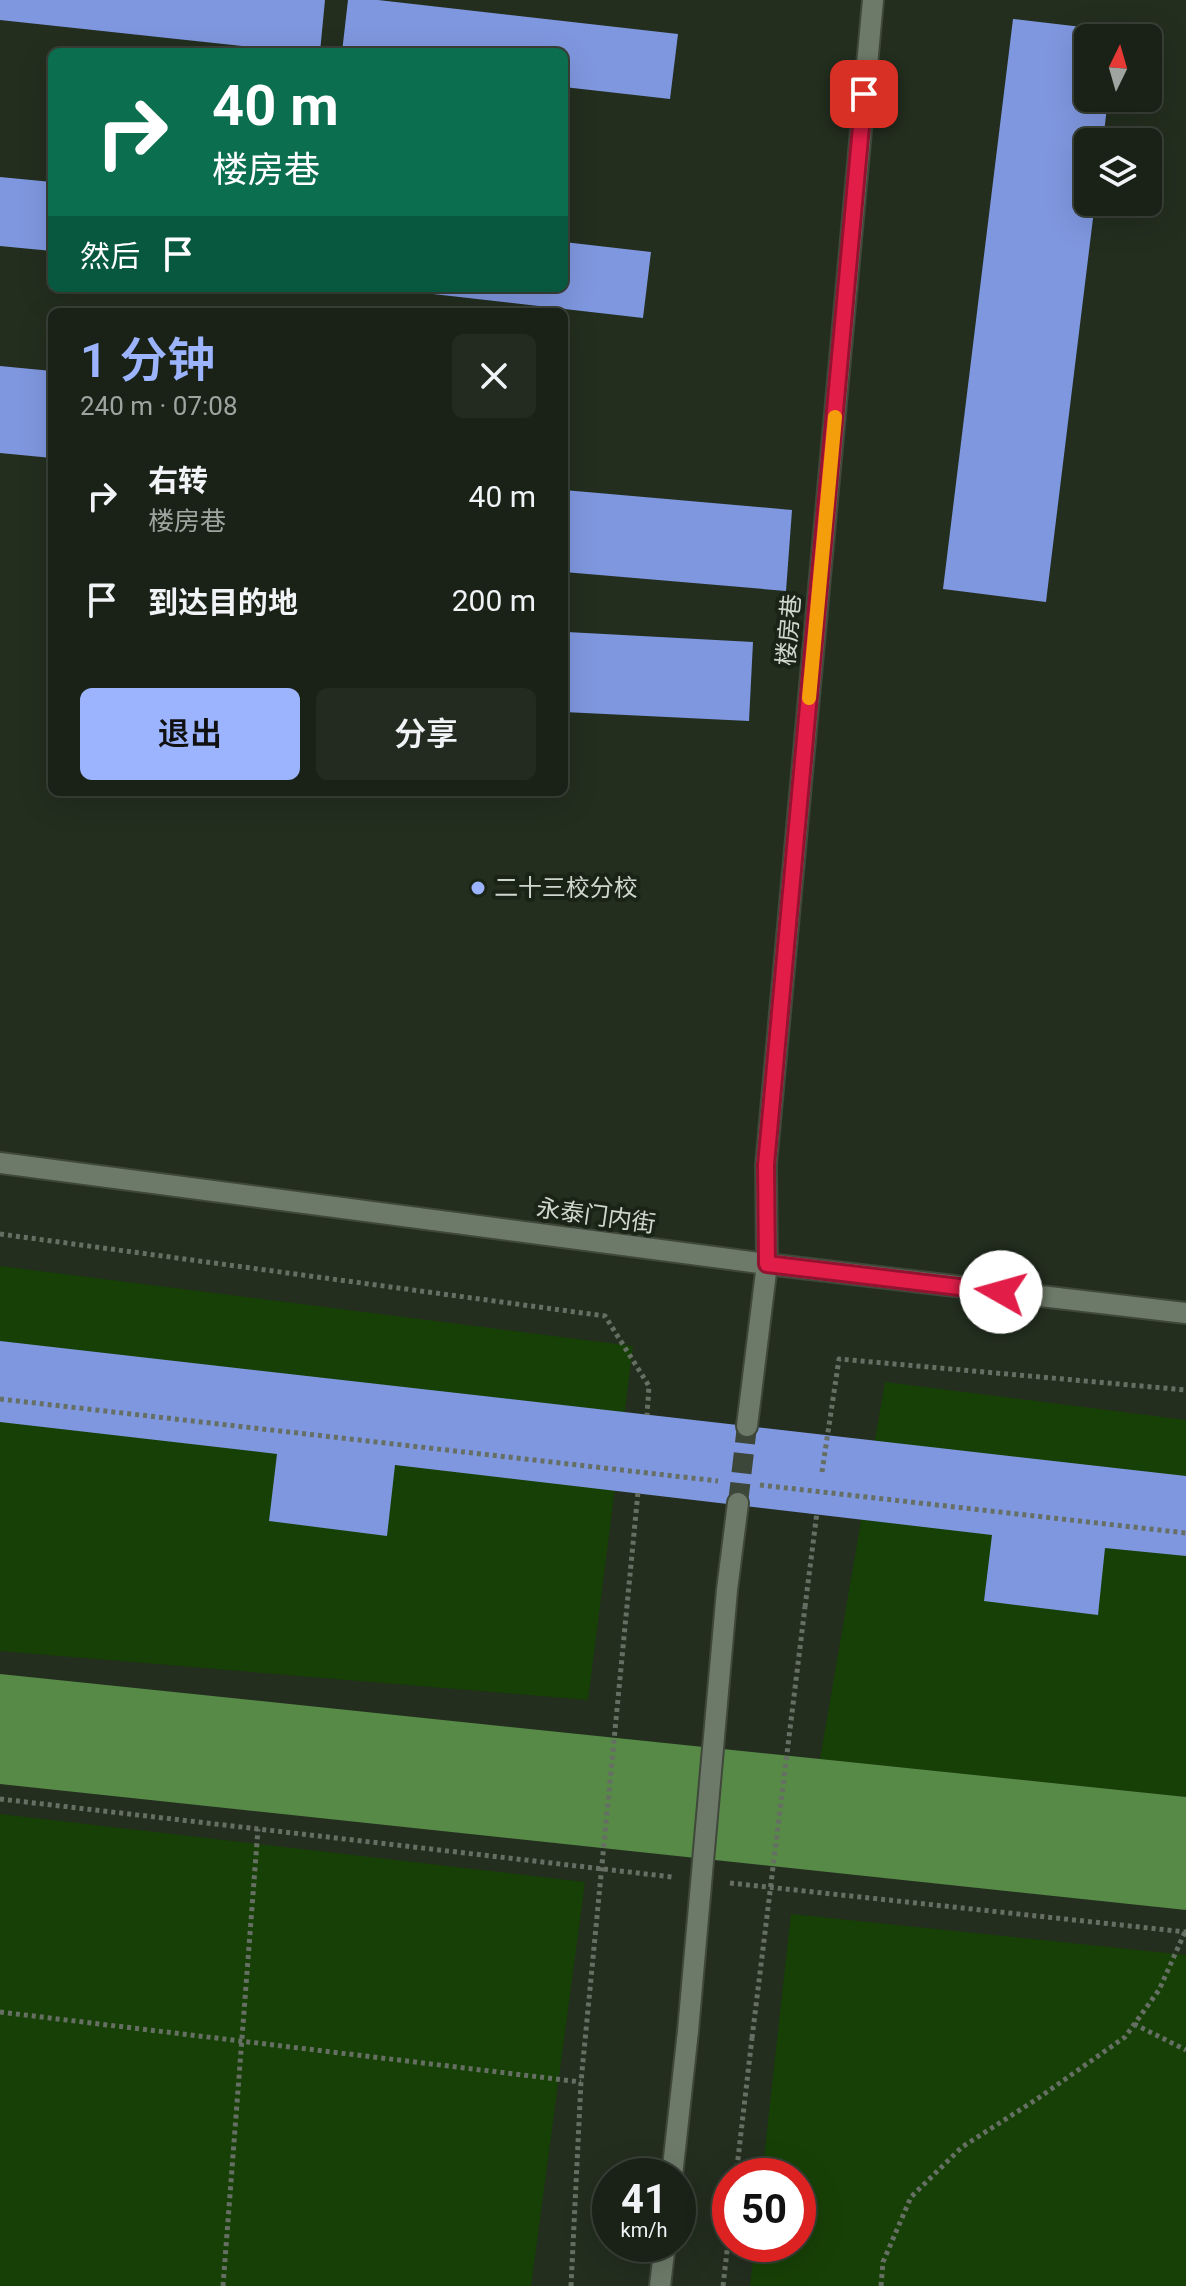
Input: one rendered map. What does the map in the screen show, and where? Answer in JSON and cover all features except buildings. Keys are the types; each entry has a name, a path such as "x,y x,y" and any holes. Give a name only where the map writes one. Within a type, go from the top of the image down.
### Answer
{"main road":[{"name":"楼房巷","path":"747,1426 767,1264 766,1165 873,0"},
{"name":"永泰门内街","path":"0,1163 767,1264 1186,1313"},
{"path":"674,2158 727,1590 738,1503"},
{"path":"660,2286 663,2262"}],"path":[{"path":"0,1234 605,1316 649,1386 647,1415"},
{"path":"822,1472 839,1359 1186,1390"},
{"path":"0,1399 727,1482"},
{"path":"759,1485 1186,1533"},
{"path":"571,2286 581,2082 638,1492"},
{"path":"738,2158 817,1512"},
{"path":"0,1799 677,1877"},
{"path":"223,2286 258,1829"},
{"path":"724,1882 1186,1932 1159,1990 1125,2037 962,2147 911,2197 883,2262 881,2286"},
{"path":"0,2012 581,2082"},
{"path":"1134,2024 1186,2050"},
{"path":"723,2286 726,2262"}],"shaded area":[{"path":"0,1266 633,1346 588,1700 0,1651"},
{"path":"885,1382 1186,1420 1186,1797 820,1759"},
{"path":"0,1674 1186,1797 1186,1910 0,1784"},
{"path":"0,1814 585,1882 531,2286 0,2286"},
{"path":"791,1914 1186,1955 1186,2286 750,2286 753,2262 816,2262 816,2158 764,2158"}],"tunnel":[{"path":"738,1503 747,1426"}],"slow traffic":[{"path":"809,698 835,417"}],"place":[{"name":"二十三校分校","path":"478,888"}],"route":[{"path":"864,94 766,1165 767,1264 1001,1292"}]}
